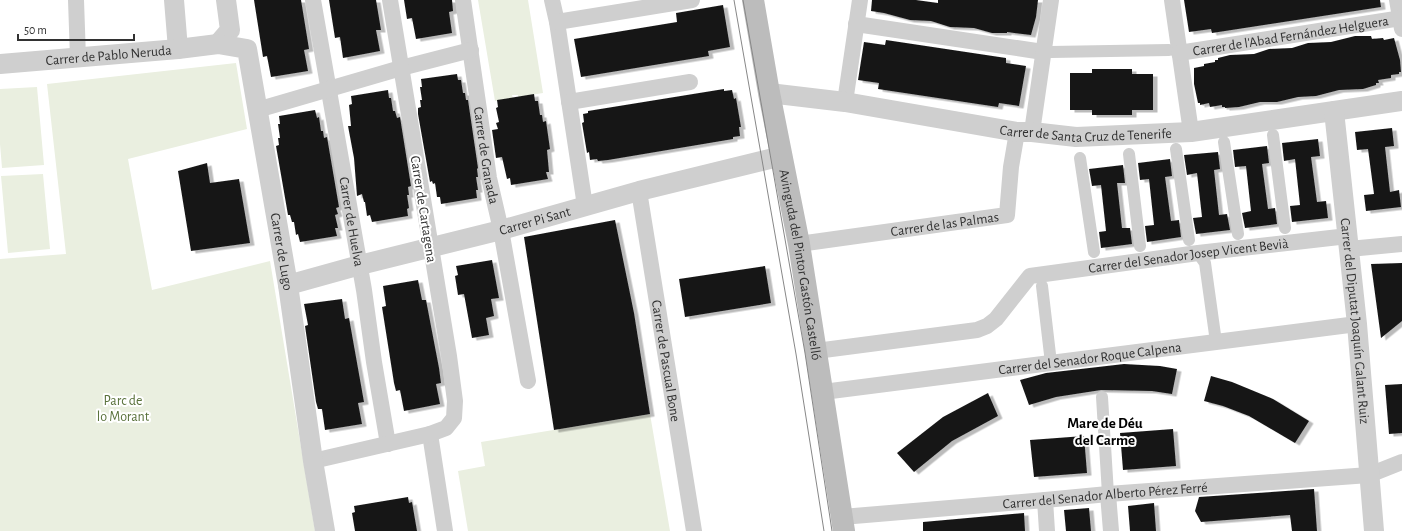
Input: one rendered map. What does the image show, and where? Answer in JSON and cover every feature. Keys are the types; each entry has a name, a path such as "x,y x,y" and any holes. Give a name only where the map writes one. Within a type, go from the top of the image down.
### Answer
{"main road":[{"name":"Avinguda del Pintor Gastón Castelló","path":"753,0 769,93 774,158 800,244 843,524"}],"street":[{"path":"76,0 78,58"},
{"path":"174,0 178,49"},
{"path":"218,44 230,30 226,0"},
{"name":"Carrer de Huelva","path":"313,0 360,265 388,444"},
{"name":"Carrer de Cartagena","path":"390,0 449,356 455,401 454,418 446,428 430,434"},
{"name":"Carrer de Granada","path":"463,0 490,178 528,380"},
{"path":"552,0 557,22 585,206"},
{"path":"557,22 692,0"},
{"path":"844,102 860,0"},
{"path":"1024,132 1047,52 1051,0"},
{"path":"1172,0 1174,52 1191,132"},
{"path":"1397,0 1401,22"},
{"name":"Carrer de l'Abad Fernández Helguera","path":"1174,52 1401,22"},
{"path":"856,24 1047,52 1174,52"},
{"name":"Carrer de Pablo Neruda","path":"0,64 178,49 218,44"},
{"name":"Carrer de Lugo","path":"218,44 247,49 288,285 313,461 325,531"},
{"path":"257,110 328,88 471,50"},
{"path":"569,102 690,82"},
{"name":"Carrer de Santa Cruz de Tenerife","path":"769,93 844,102 1024,132 1076,137 1191,132 1402,101"},
{"name":"Carrer del Diputat Joaquín Galant Ruiz","path":"1334,111 1349,242 1374,531"},
{"name":"Carrer de las Palmas","path":"800,244 1007,215 1011,167 1024,132"},
{"path":"1273,135 1285,228"},
{"path":"1224,142 1238,234"},
{"path":"1176,149 1193,246 1205,263 1216,342"},
{"path":"1129,154 1140,246"},
{"name":"Carrer Pi Sant","path":"288,285 360,265 501,230 638,191 774,158"},
{"path":"1080,158 1094,252"},
{"name":"Carrer de Pascual Bone","path":"638,191 694,531"},
{"name":"Carrer del Senador Josep Vicent Bevià","path":"816,351 977,330 987,326 996,319 1030,276 1193,246 1349,242 1402,244"},
{"path":"1042,286 1051,363"},
{"name":"Carrer del Senador Roque Calpena","path":"823,392 1356,324"},
{"path":"1102,397 1111,531"},
{"path":"313,461 430,434 445,531"},
{"name":"Carrer del Senador Alberto Pérez Ferré","path":"843,524 1108,494 1369,476 1402,462"},
{"path":"1045,500 1047,531"}],"green space":[{"path":"478,0 528,0 543,93 518,97 518,95 512,95 513,98 495,101"},
{"name":"Parc de lo Morant","path":"236,63 247,129 128,159 152,290 270,261 315,531 0,531 0,259 66,254 47,84"},
{"path":"37,87 44,165 2,168 0,144 0,89"},
{"path":"43,174 50,249 8,253 1,176"},
{"path":"650,414 670,531 468,531 458,471 485,466 481,442"}],"building":[{"path":"254,0 301,0 309,49 304,50 308,71 271,77 267,56 263,57"},
{"path":"329,0 376,0 381,30 376,30 380,51 343,58 340,37 335,38"},
{"path":"404,0 452,0 453,11 449,12 452,33 416,39 412,18 407,19"},
{"path":"872,0 916,0 938,3 938,0 1038,0 1036,17 1031,35 1007,32 992,33 974,28 950,27 931,21 910,20 871,11"},
{"path":"1184,0 1380,0 1381,7 1212,33 1211,29 1189,32"},
{"path":"723,5 730,47 708,51 709,56 581,77 574,39 677,22 676,13"},
{"path":"1355,36 1371,36 1372,39 1383,38 1384,40 1394,38 1400,60 1401,72 1399,72 1399,74 1391,75 1391,78 1378,80 1379,83 1376,83 1376,85 1363,89 1339,90 1316,96 1298,97 1277,102 1260,102 1239,107 1225,108 1222,107 1222,105 1210,107 1209,103 1200,105 1200,103 1198,103 1194,84 1194,68 1204,66 1204,64 1215,62 1218,58 1230,55 1254,54 1269,49 1292,48 1308,43 1331,42"},
{"path":"886,40 1006,58 1006,63 1026,66 1019,106 999,103 998,107 878,89 879,83 858,80 864,42 885,45"},
{"path":"1092,69 1132,69 1132,74 1153,74 1153,110 1132,110 1132,115 1092,115 1092,110 1070,110 1070,73 1092,73"},
{"path":"457,74 458,80 461,80 463,93 465,93 466,100 468,100 478,168 478,177 476,177 478,190 476,190 477,198 441,204 440,197 437,197 435,183 433,184 432,181 430,182 418,114 418,108 421,107 420,100 422,100 420,87 422,87 421,79"},
{"path":"724,89 724,91 732,90 734,99 736,98 741,127 739,127 740,136 733,137 733,139 608,160 590,160 589,152 587,153 582,123 584,122 583,114 588,113 588,111"},
{"path":"388,90 393,111 395,111 397,118 400,117 411,186 408,187 409,195 407,195 409,208 407,209 408,216 372,222 370,215 367,216 362,194 357,196 354,158 348,126 351,126 349,105 352,104 351,96"},
{"path":"534,94 535,101 538,101 540,115 542,115 543,122 546,121 550,149 547,150 549,172 546,172 548,179 511,185 510,178 507,179 502,157 496,158 492,130 498,129 496,123 499,122 496,108 498,107 497,100"},
{"path":"315,110 317,118 319,117 321,131 323,131 324,138 327,137 339,207 336,208 338,214 335,215 338,228 335,228 337,236 300,242 298,234 296,235 294,222 292,222 290,215 288,215 276,146 279,145 278,138 280,138 278,124 280,124 279,116"},
{"path":"1392,128 1394,146 1385,147 1390,192 1399,190 1401,207 1366,211 1364,195 1374,194 1368,149 1357,150 1355,132"},
{"path":"1318,139 1320,156 1311,157 1317,202 1326,201 1328,218 1292,222 1290,206 1300,205 1295,159 1284,161 1282,143"},
{"path":"1267,146 1269,163 1262,164 1268,209 1275,208 1277,224 1245,228 1242,213 1251,211 1246,166 1235,167 1233,150"},
{"path":"1218,152 1220,169 1214,170 1219,215 1227,214 1230,230 1196,234 1193,218 1202,217 1197,173 1187,175 1184,155"},
{"path":"1170,159 1172,176 1165,177 1171,221 1179,220 1181,237 1147,242 1145,226 1154,225 1149,179 1140,180 1138,163"},
{"path":"207,163 210,183 239,179 250,243 191,251 178,171"},
{"path":"1123,165 1125,183 1117,183 1122,228 1130,228 1132,244 1101,248 1099,232 1106,231 1101,185 1092,186 1089,169"},
{"path":"615,220 634,313 650,414 554,430 524,237"},
{"path":"492,260 499,298 491,299 494,316 486,318 489,335 472,338 464,294 458,295 455,276 458,275 456,266"},
{"path":"1402,263 1402,321 1381,338 1371,264"},
{"path":"765,266 771,303 685,317 679,279"},
{"path":"418,280 422,300 426,300 439,368 441,383 436,384 440,404 404,411 400,390 396,391 394,383 382,307 386,306 383,286"},
{"path":"342,299 345,319 349,318 364,402 358,403 362,424 325,430 322,409 318,409 316,402 305,326 308,325 304,304"},
{"path":"1124,364 1160,366 1177,369 1172,394 1152,391 1101,390 1056,397 1029,405 1020,380 1046,373"},
{"path":"1211,376 1232,382 1273,399 1309,421 1295,443 1249,416 1223,406 1204,401"},
{"path":"1402,384 1402,433 1389,434 1385,385"},
{"path":"988,393 998,416 952,441 914,472 897,453 943,417"},
{"path":"1173,429 1176,466 1123,470 1120,433"},
{"path":"1084,436 1087,473 1034,477 1030,440"},
{"path":"1314,489 1317,531 1292,531 1290,515 1201,522 1195,511 1199,497"},
{"path":"408,497 409,503 412,502 417,531 355,531 352,513 355,512 354,506"},
{"path":"1154,503 1156,531 1130,531 1128,506"},
{"path":"1089,508 1091,531 1066,531 1064,510"},
{"path":"1024,513 1025,531 923,531 923,522"}],"tram line":[{"path":"734,0 796,354 824,531"},
{"path":"743,0 805,353 832,531"}],"district":[{"name":"Mare de Déu del Carme","path":"1105,432"}]}
